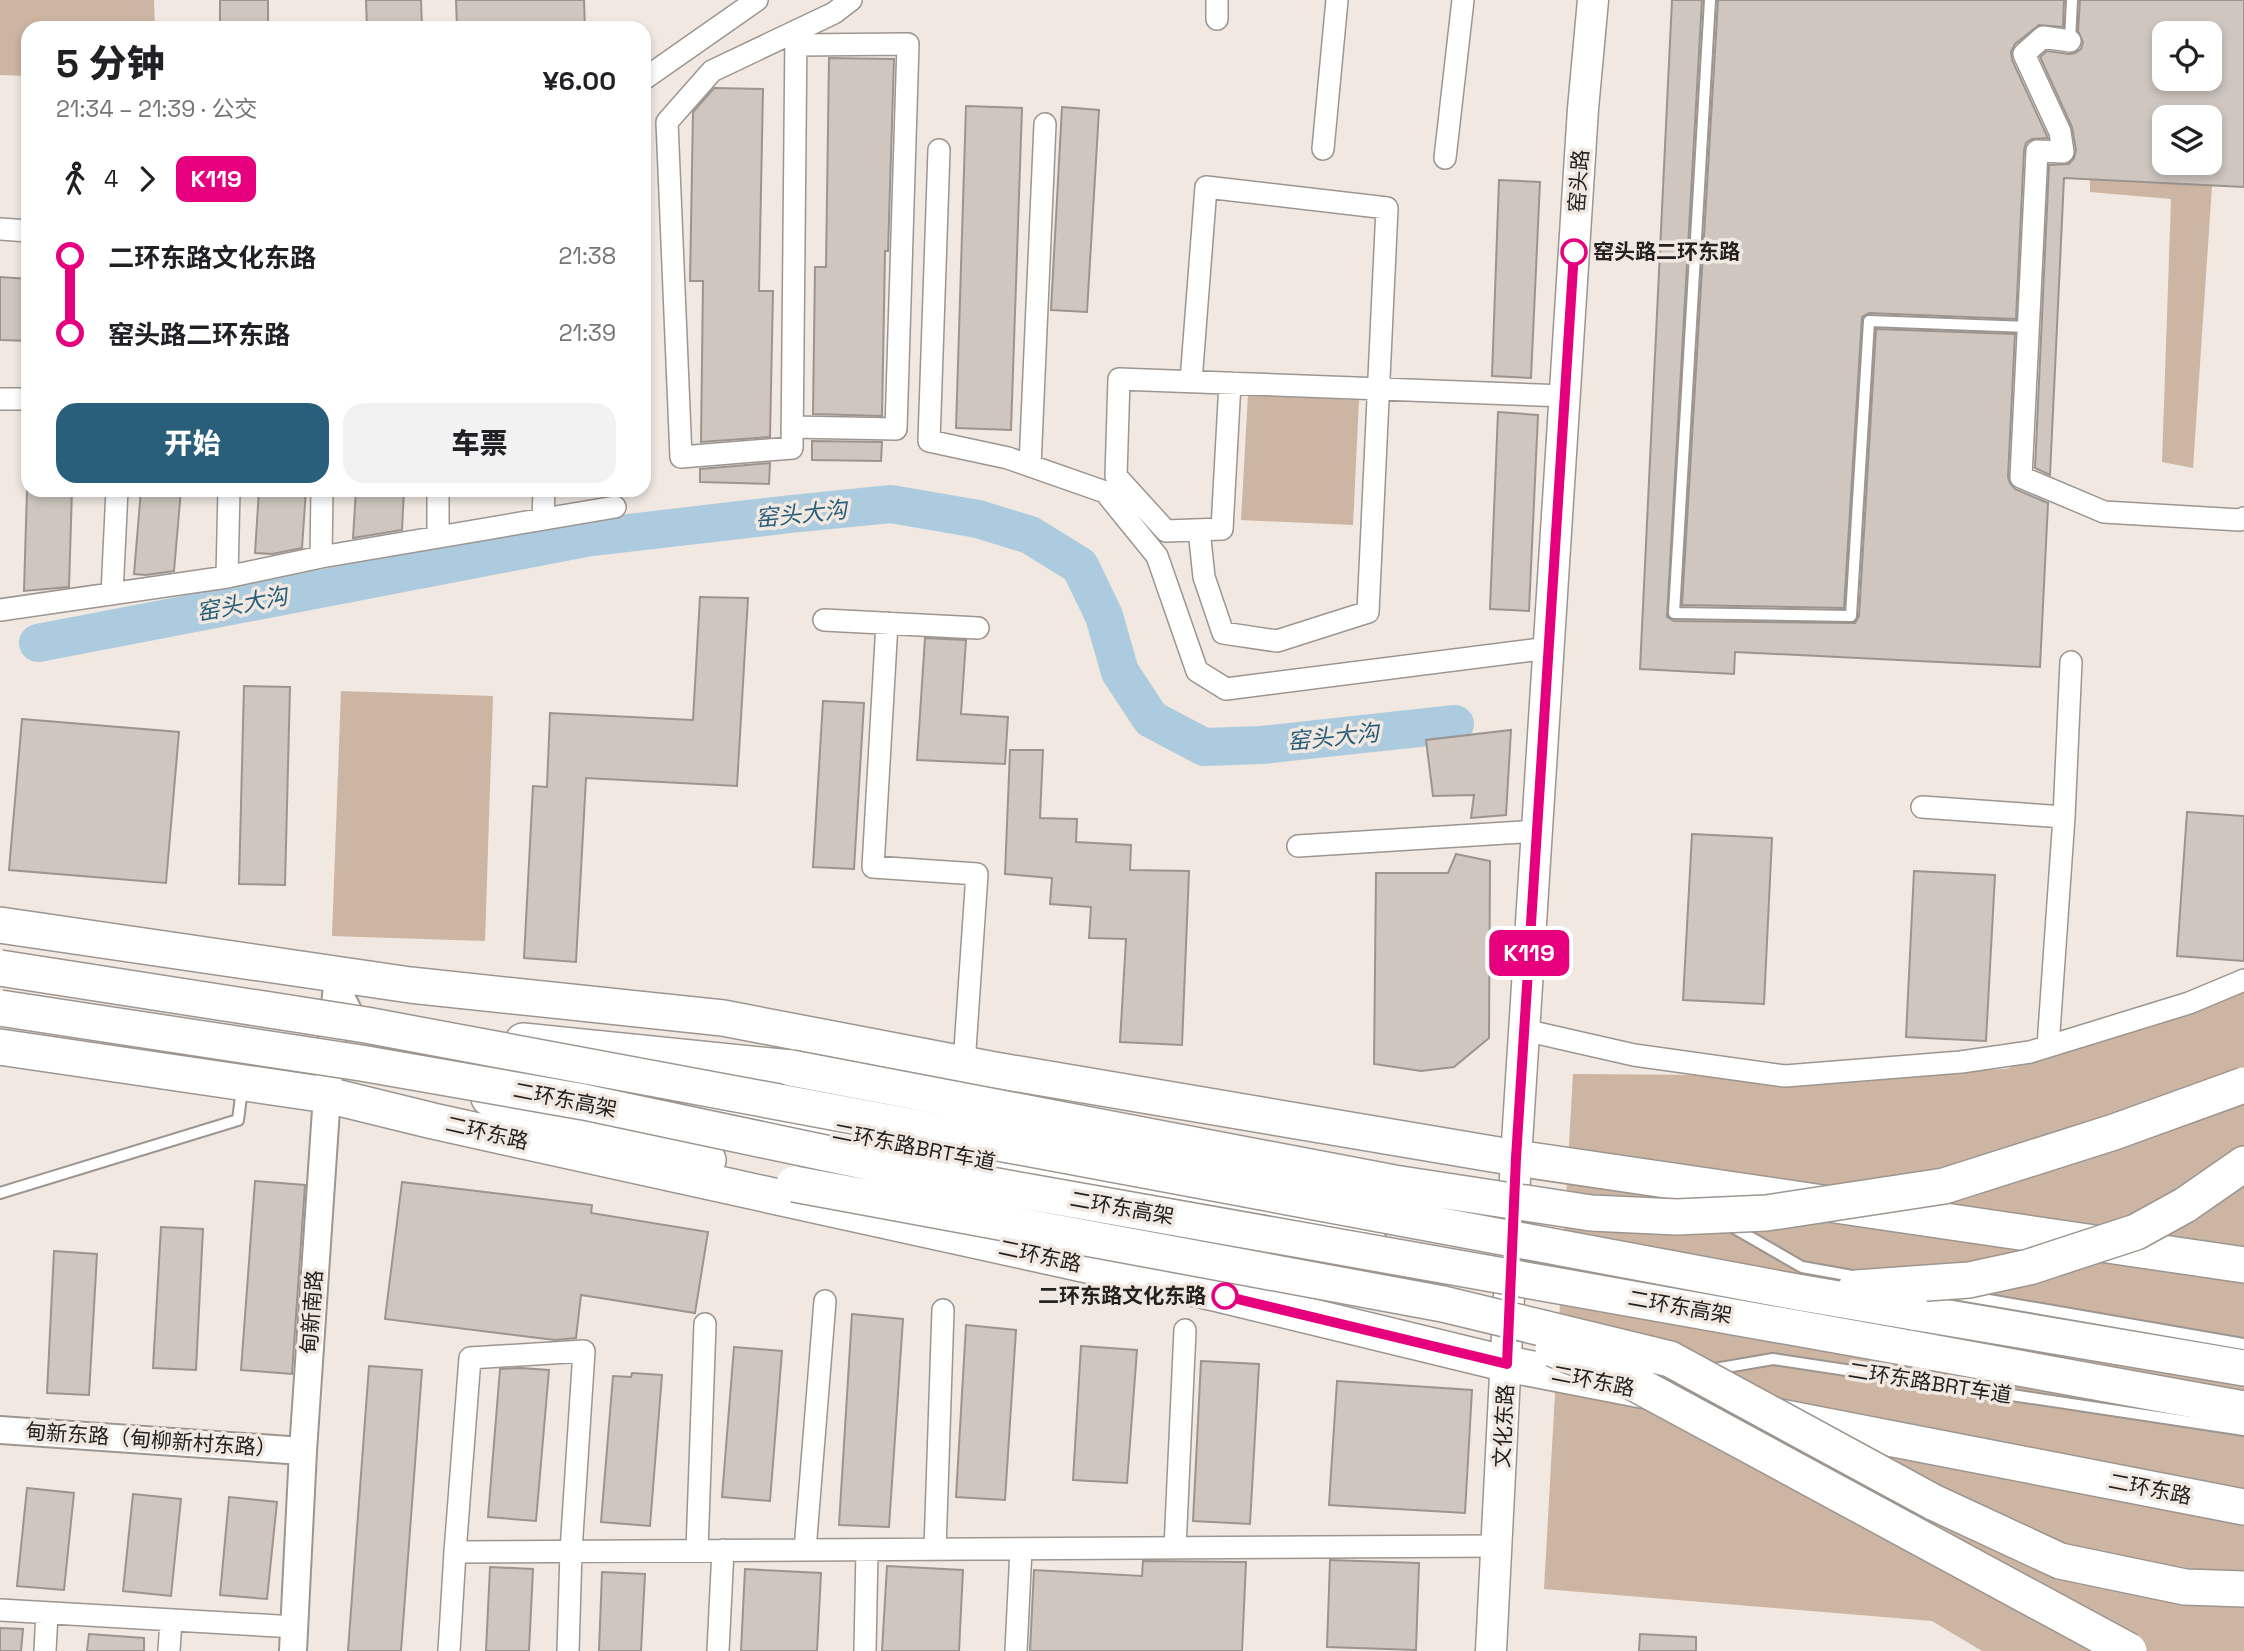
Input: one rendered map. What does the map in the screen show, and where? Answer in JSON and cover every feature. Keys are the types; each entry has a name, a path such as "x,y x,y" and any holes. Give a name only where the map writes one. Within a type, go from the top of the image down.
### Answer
{"highway":[{"path":"0,925 410,985 723,1018 964,1064 1516,1158 2244,1265"},
{"name":"二环东高架","path":"0,968 354,1062 584,1102 901,1169 2244,1409"},
{"name":"二环东高架","path":"0,1008 1797,1292 2244,1368"},
{"name":"二环东路","path":"0,1046 243,1083 354,1062 474,1130 1214,1293 1501,1351 1617,1385 2244,1507"},
{"path":"354,1062 791,1068 1394,1182 1591,1213 1677,1217 1766,1213 1944,1186 2115,1132 2244,1085"},
{"path":"354,1062 794,1184 1443,1304 1670,1359 1933,1502 2060,1561 2185,1587 2244,1588"},
{"path":"1797,1292 1969,1280 2029,1267 2136,1232 2185,1205 2244,1164"},
{"path":"1443,1304 1625,1378 2129,1651"}],"main road":[{"name":"窑头路","path":"1516,1158 1583,109 1593,0"},
{"name":"文化东路","path":"1491,1651 1497,1546 1501,1351 1516,1158"}],"street":[{"path":"651,74 757,0"},
{"path":"796,38 792,448 681,457 667,122 712,72 796,38 851,0"},
{"path":"1323,149 1337,0"},
{"path":"1444,158 1463,0"},
{"path":"2070,41 2043,37 2024,54 2060,132 2063,152 2037,151 2021,477 2104,512 2240,520 2244,518"},
{"path":"792,428 896,429 908,44 796,38"},
{"path":"1030,466 1045,124"},
{"path":"939,150 929,441 1008,458 1105,492 1157,556 1197,671 1226,689 1549,648"},
{"path":"1191,382 1206,187 1387,208 1368,612 1277,641 1223,633 1205,577 1199,530"},
{"path":"0,229 21,230"},
{"path":"1230,383 1222,529 1166,531 1116,476 1119,379 1191,382 1230,383 1565,396"},
{"path":"0,399 21,399"},
{"path":"112,594 117,497"},
{"path":"228,577 229,497"},
{"path":"321,557 322,497"},
{"path":"438,497 438,537"},
{"path":"543,519 544,497"},
{"path":"0,610 228,577 321,557 615,507"},
{"path":"824,620 978,628"},
{"path":"887,623 873,867 977,874 964,1064"},
{"path":"2048,1046 2071,662"},
{"path":"1922,807 2063,817"},
{"path":"1298,846 1537,831"},
{"name":"甸新南路","path":"294,1639 303,1451 354,1062 338,974"},
{"path":"1524,1030 1634,1055 1785,1076 1961,1062 2029,1052 2189,1003 2244,980"},
{"path":"805,1550 825,1301"},
{"path":"935,1549 943,1310"},
{"path":"697,1550 705,1324"},
{"path":"1175,1548 1185,1330"},
{"path":"449,1651 470,1358 584,1351 571,1551 568,1651"},
{"name":"甸新东路（甸柳新村东路）","path":"0,1430 303,1451"},
{"path":"456,1552 1497,1546"},
{"path":"1016,1651 1021,1549"},
{"path":"718,1651 723,1550"},
{"path":"865,1651 867,1550"},
{"path":"0,1610 171,1620 294,1639"},
{"path":"45,1651 47,1613"},
{"path":"169,1651 171,1620"}],"lane":[{"path":"1710,0 1674,613 1851,617 1868,321 2028,327"},
{"path":"2070,41 2072,0"},
{"path":"338,974 354,1062"},
{"name":"二环东路BRT车道","path":"496,1067 1387,1238"},
{"path":"0,1194 238,1120 243,1083"},
{"path":"1485,1205 1516,1158"},
{"path":"1645,1176 1679,1195"},
{"path":"1690,1202 1802,1267 2244,1343"},
{"path":"1463,1239 1478,1216"},
{"path":"1455,1251 1467,1276"},
{"path":"1478,1301 1490,1326"},
{"name":"二环东路BRT车道","path":"1669,1376 1773,1359 2244,1430"},
{"path":"1617,1385 1656,1378"}],"shaded area":[{"path":"0,0 154,0 155,21 21,21 21,76 0,75"},
{"path":"2244,133 2244,187 2212,186 2193,468 2162,462 2171,199 2090,192 2090,180 2152,154 2152,175 2222,175 2222,152"},
{"path":"1248,395 1359,400 1353,525 1241,520"},
{"path":"341,691 493,696 485,941 332,936"},
{"path":"2244,975 2244,1651 1982,1651 1932,1621 1544,1589 1573,1074 1845,1076 2006,1069 2114,1030"}],"building":[{"path":"220,0 268,0 268,21 220,21"},
{"path":"366,0 421,0 422,21 367,21"},
{"path":"456,0 584,0 585,21 457,21"},
{"path":"1672,0 1702,0 1667,617 1674,621 1855,623 1859,616 1876,329 2015,334 2008,477 2015,489 2048,503 2040,667 1735,652 1734,674 1640,669"},
{"path":"1718,0 2064,0 2063,27 2039,25 2015,44 2011,52 2012,60 2048,138 2032,139 2026,143 2024,150 2016,319 1869,313 1862,317 1844,608 1682,605"},
{"path":"2080,0 2244,0 2244,187 2064,178 2050,475 2035,468 2049,165 2069,164 2076,150 2072,127 2040,57 2047,51 2075,53 2081,49 2083,42 2078,31"},
{"path":"829,58 894,59 888,251 885,251 882,416 813,414 815,267 826,267"},
{"path":"714,88 763,89 759,291 773,291 770,437 701,442 703,281 690,281 693,112"},
{"path":"966,106 1022,108 1011,430 956,428"},
{"path":"1062,107 1099,110 1087,312 1051,310"},
{"path":"1499,180 1540,182 1531,378 1492,376"},
{"path":"0,277 21,278 21,341 0,340"},
{"path":"1498,412 1538,415 1529,611 1490,609"},
{"path":"812,441 882,442 881,461 812,460"},
{"path":"770,463 769,484 700,482 700,469"},
{"path":"27,497 72,497 69,587 24,591"},
{"path":"140,497 180,497 174,571 134,574"},
{"path":"259,497 306,497 302,548 272,554 255,553"},
{"path":"356,497 404,497 402,530 353,538"},
{"path":"700,597 748,598 737,786 586,778 576,962 524,958 533,786 547,787 550,713 693,720"},
{"path":"925,638 966,640 961,714 1008,717 1005,764 917,760"},
{"path":"244,686 290,687 285,885 239,884"},
{"path":"823,701 864,703 854,869 813,867"},
{"path":"22,719 179,732 166,883 9,870"},
{"path":"1511,730 1506,815 1471,818 1474,795 1433,796 1426,740"},
{"path":"1010,750 1043,750 1040,818 1077,819 1076,842 1131,845 1130,870 1189,871 1182,1045 1120,1042 1126,939 1089,938 1091,907 1050,904 1052,878 1005,874"},
{"path":"2187,812 2244,816 2244,961 2177,956"},
{"path":"1692,834 1772,838 1764,1004 1683,1000"},
{"path":"1456,854 1490,861 1489,1038 1454,1067 1421,1071 1374,1064 1376,873 1448,873"},
{"path":"1914,871 1995,875 1986,1041 1906,1037"},
{"path":"255,1181 305,1185 292,1374 241,1370"},
{"path":"402,1182 592,1205 591,1213 708,1232 695,1313 581,1295 576,1338 555,1340 385,1319"},
{"path":"161,1227 203,1229 196,1370 153,1368"},
{"path":"54,1251 97,1254 89,1395 47,1393"},
{"path":"852,1314 903,1319 889,1527 839,1525"},
{"path":"966,1325 1016,1330 1005,1500 956,1497"},
{"path":"1081,1346 1137,1350 1127,1483 1073,1480"},
{"path":"734,1347 782,1351 770,1501 722,1497"},
{"path":"1201,1361 1259,1364 1250,1524 1193,1521"},
{"path":"369,1366 422,1370 401,1651 348,1651"},
{"path":"500,1369 549,1370 536,1521 488,1517"},
{"path":"632,1373 662,1375 650,1526 601,1522 613,1376 631,1377"},
{"path":"1337,1381 1472,1390 1465,1513 1329,1505"},
{"path":"27,1488 74,1493 64,1590 17,1586"},
{"path":"133,1494 181,1499 171,1596 123,1591"},
{"path":"229,1497 277,1502 267,1599 220,1595"},
{"path":"1330,1560 1419,1563 1416,1650 1327,1647"},
{"path":"1143,1561 1246,1562 1242,1651 1030,1651 1034,1570 1142,1576"},
{"path":"887,1566 963,1570 959,1651 882,1651"},
{"path":"490,1567 533,1569 529,1651 486,1651"},
{"path":"745,1569 821,1573 817,1651 741,1651"},
{"path":"602,1572 645,1574 641,1651 599,1651"},
{"path":"0,1628 23,1629 21,1651 0,1651"},
{"path":"89,1634 144,1638 144,1651 87,1651"},
{"path":"1640,1634 1696,1637 1696,1651 1639,1651"}],"waterway":[{"name":"窑头大沟","path":"38,643 585,538 891,504 978,519 1030,535 1080,566 1104,616 1120,672 1151,719 1204,747 1262,745 1455,724"}],"bus line":[{"name":"K119","path":"1225,1296 1507,1364 1516,1158 1574,252"}],"place":[{"name":"窑头路二环东路","path":"1574,252"},
{"name":"二环东路文化东路","path":"1225,1296"}]}
